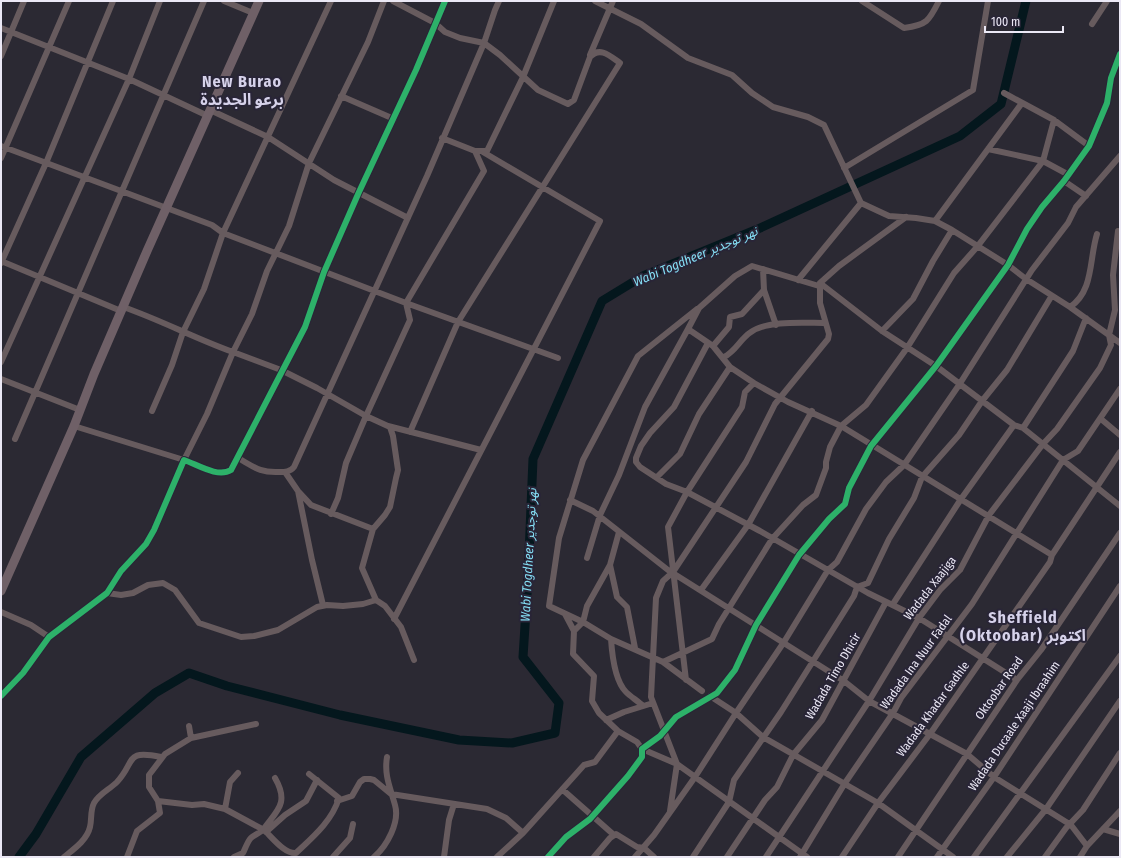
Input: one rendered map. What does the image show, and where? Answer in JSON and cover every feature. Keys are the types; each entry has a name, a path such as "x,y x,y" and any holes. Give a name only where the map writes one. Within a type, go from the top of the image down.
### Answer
{"highway":[{"path":"1,591 74,426 122,309 258,1"}],"street":[{"path":"1,56 24,1"},
{"path":"1,158 4,146 69,1"},
{"path":"113,1 89,63 1,262 78,293 122,309 150,317 196,339 281,370 366,416 388,426 481,450"},
{"path":"1,362 129,79 160,1"},
{"path":"15,439 34,391 204,1"},
{"path":"224,1 253,13"},
{"path":"152,411 172,365 183,332 204,289 223,233 331,1"},
{"path":"1,696 23,673 49,637 107,593 121,572 150,537 184,460 207,414 233,352 252,314 276,253 289,226 309,162 368,42 384,1"},
{"path":"393,1 435,23 445,32 460,38 484,43 500,55 538,90 568,104"},
{"path":"74,426 218,472 225,473 231,470 281,370 305,327 324,272 358,192 394,119 445,1"},
{"path":"238,458 266,473 285,472 292,470 294,467 329,395 408,218 484,43 494,10 499,1"},
{"path":"483,152 487,151 523,77 554,1"},
{"path":"595,1 641,24 688,58 732,76 752,93 773,107 808,117 824,125 861,203 889,216 906,217 935,222 952,230 1008,265 1051,297 1070,307 1120,343"},
{"path":"568,104 613,1"},
{"path":"862,1 904,28 920,26 931,18 939,1"},
{"path":"844,168 973,90 988,1"},
{"path":"1092,24 1107,1"},
{"path":"1,28 268,137 309,162 334,180 408,218"},
{"path":"410,432 458,322 620,63 604,52 599,51 594,53 590,57 574,100 568,104"},
{"path":"642,749 660,736 676,717 723,687 735,670 756,625 799,555 829,519 845,504 849,488 871,446 936,366 1008,265 1027,229 1042,207 1064,182 1089,146 1107,103 1110,78 1120,54"},
{"path":"1004,93 1054,120 1089,146"},
{"path":"341,96 394,119"},
{"path":"935,222 1022,103"},
{"path":"663,662 683,651 698,647 712,639 772,539 803,504 816,495 826,468 830,447 841,426 866,405 907,348 954,273 977,246 1043,161 1054,120"},
{"path":"394,619 600,221 483,152 475,151 442,138"},
{"path":"4,146 212,225 223,233 324,272 558,358"},
{"path":"988,149 1043,161 1069,175"},
{"path":"331,514 338,498 346,463 410,320 406,303 484,171 475,151"},
{"path":"635,857 644,848 695,777 784,642 828,570 837,562 866,509 882,487 904,465 959,385 1026,279 1068,223 1076,206 1120,156"},
{"path":"1064,182 1086,196"},
{"path":"798,280 861,203"},
{"path":"670,813 677,764 651,697 656,598 663,581 673,572 714,508 746,462 775,404 828,339 829,334 820,303 820,284 839,266 906,217"},
{"path":"882,331 913,299 933,260 952,230"},
{"name":"Wadada Xaajiga","path":"766,857 869,700 919,618 940,590 960,570 989,515 1043,444 1058,429 1100,368 1109,351 1109,335 1115,310 1113,275 1118,231"},
{"path":"1070,307 1083,295 1087,286 1097,234"},
{"path":"702,691 663,662 635,648 611,639 583,622 549,606 559,538 583,460 638,356 699,308 735,276 752,266 798,280 820,284 882,331 936,366 959,385 1014,424 1023,428 1120,506"},
{"path":"763,269 764,290 776,325"},
{"path":"764,290 742,314 730,317 729,327 710,344 674,407 650,433 637,455 636,462 640,467 671,487 687,492 857,587 919,618 1017,680"},
{"path":"857,587 868,583 889,539 914,498 922,476 959,435 982,401 1007,370 1051,297"},
{"path":"587,558 600,515 619,476 646,407 699,308"},
{"path":"1023,428 1073,351 1086,318"},
{"path":"724,357 732,353 751,332 762,326 825,323"},
{"path":"688,329 710,344 724,357 730,367 754,383 780,398 812,411 841,426 871,446 989,515 1052,555"},
{"path":"657,477 680,454 699,414 730,367"},
{"path":"1,379 80,410"},
{"path":"686,680 668,527 687,492 742,407 745,392 754,383"},
{"path":"1063,460 1078,451 1120,389"},
{"path":"701,590 748,525 812,411"},
{"path":"1101,419 1120,435"},
{"path":"893,604 961,499 1014,424"},
{"path":"388,426 394,436 398,470 390,507 373,529 362,568 376,600 385,606 400,627 414,660"},
{"name":"Wadada Khadar Gadhle","path":"842,857 878,803 930,734 1050,562 1052,555 1120,452"},
{"name":"Wadada Ina Nuur Fadal","path":"803,856 845,783 893,713 901,698 972,604 1018,534 1063,460"},
{"path":"285,472 298,492 311,505 373,529"},
{"path":"298,492 323,605"},
{"path":"570,500 600,515 619,532 673,572 844,681 869,700 967,754 994,777 1071,825 1087,846"},
{"path":"574,631 583,622 587,606 610,565 619,532"},
{"name":"Oktoobar Road","path":"898,857 1017,680 1041,650 1120,533"},
{"path":"610,565 618,597 627,607 635,648"},
{"path":"107,593 121,595 133,593 148,584 163,582 175,590 199,623 241,637 254,636 278,630 288,625 312,608 323,605 351,605 368,603 376,600"},
{"name":"Wadada Ducaale Xaaji Ibraahim","path":"937,857 994,777 1120,586"},
{"path":"694,857 729,802 734,780 781,712 854,596 857,587"},
{"name":"Wadada Timo Dhicir","path":"727,857 755,818 765,800 777,787 793,755 822,720 886,602"},
{"path":"1,612 36,628 49,637"},
{"path":"565,614 574,631 573,654 594,676 592,701 599,713 618,731 637,742 642,749 677,764 729,802 755,818 803,856"},
{"path":"611,639 613,658 625,692 643,706"},
{"path":"974,857 1120,656"},
{"path":"710,696 736,713 763,737 821,772 845,783 878,803 953,857"},
{"path":"1007,857 1046,809 1120,701"},
{"path":"606,720 624,712 653,703"},
{"path":"126,857 137,831 160,813 158,801 149,787 148,779 161,757 191,738 256,724"},
{"path":"189,726 191,738"},
{"path":"497,857 523,833 563,790 584,764 595,762 618,731"},
{"path":"548,857 566,837 592,816 632,771 642,757 642,749"},
{"path":"1045,857 1066,828 1071,825 1083,810 1120,753"},
{"path":"64,857 82,842 87,834 90,827 91,810 98,798 117,782 135,757 142,754 161,757"},
{"path":"374,857 388,839 395,820 396,806 386,775 387,757"},
{"path":"225,809 230,782 238,772"},
{"path":"158,801 192,805 204,804 225,809 264,830 285,850 296,853 328,820 339,798 309,774"},
{"path":"264,830 276,815 282,804 280,788 275,778"},
{"path":"338,801 352,796 364,779 374,780 391,794 486,809 506,818 523,833"},
{"path":"234,857 244,855 250,839 306,801 317,780"},
{"path":"563,790 614,835 617,834 633,845 644,848 654,857"},
{"path":"444,857 449,820 454,804"},
{"path":"1080,857 1087,846 1120,811"},
{"path":"334,857 350,838 353,824"},
{"path":"1103,829 1120,834"},
{"path":"594,857 614,835"}],"waterway":[{"name":"Wabi Togdheer نهر توجدير","path":"19,857 36,834 81,757 155,693 189,673 227,686 340,715 459,740 512,743 555,733 559,703 523,657 533,459 602,301 643,276 758,229 960,136 1001,104 1026,1"}],"cycle path":[{"path":"1,696 23,673 49,637 107,593 121,571 146,544 154,530 184,460 214,472 220,473 231,470 305,327 324,272 359,192 416,70 445,1"},
{"path":"548,857 566,837 590,819 628,776 642,757 642,749 660,736 676,717 717,693 735,670 756,625 799,555 829,519 845,504 849,488 871,446 936,366 1008,265 1027,229 1042,207 1064,181 1089,146 1107,103 1111,78 1120,54"}],"district":[{"name":"New Burao برعو الجديدة","path":"242,90"},
{"name":"Sheffield (Oktoobar) اكتوبر","path":"1023,626"}]}
